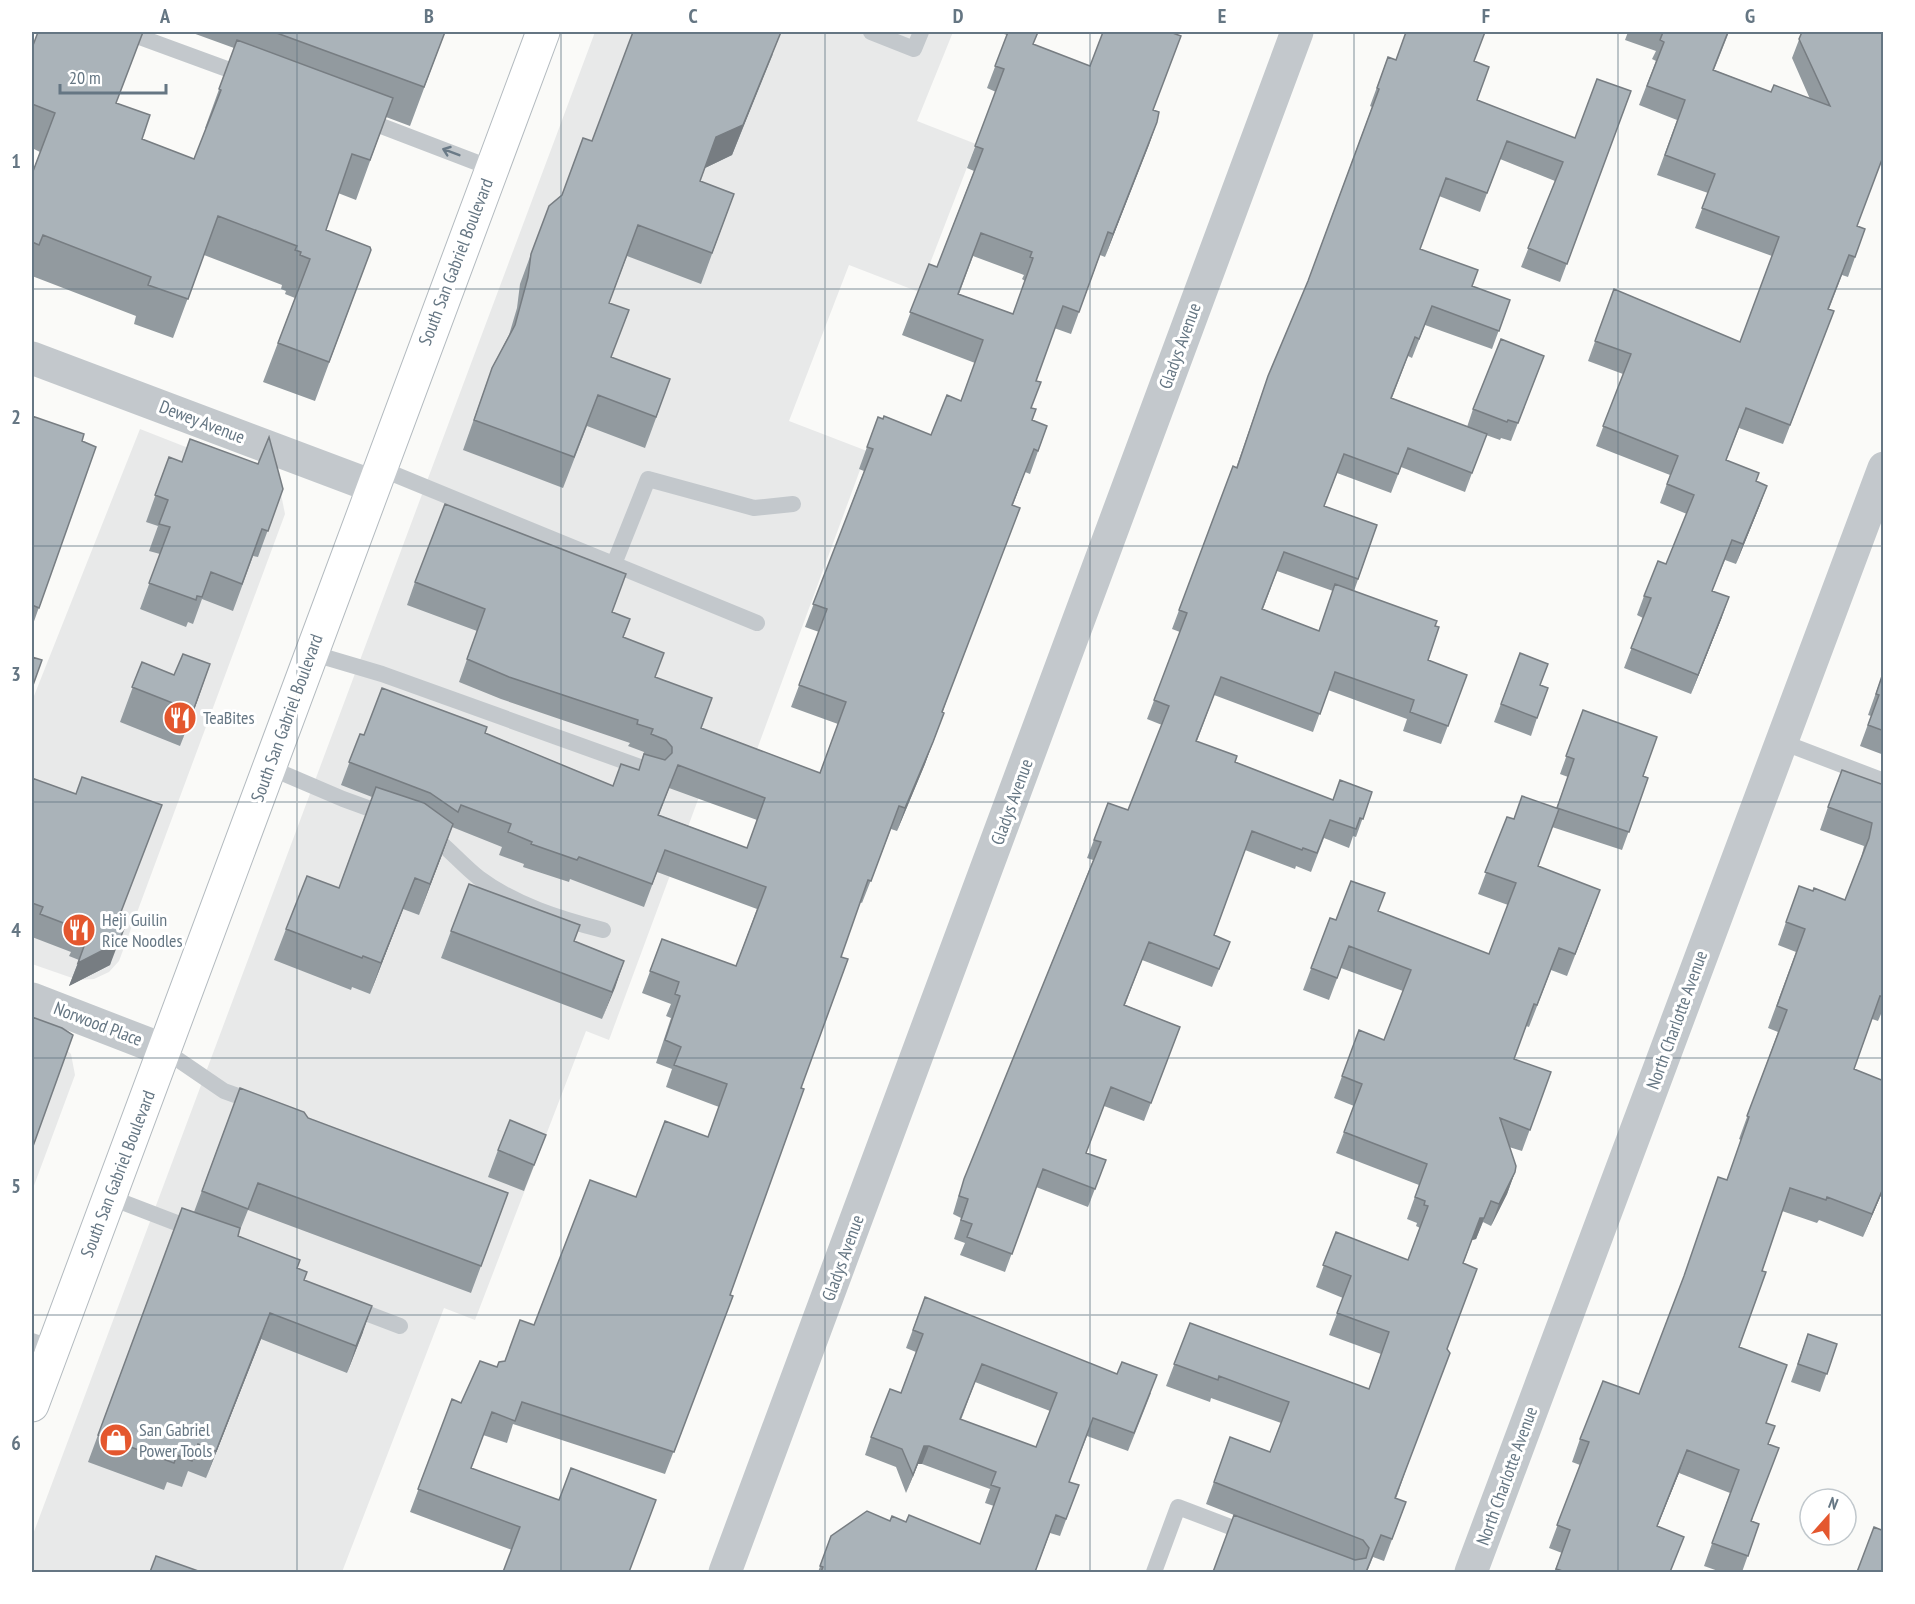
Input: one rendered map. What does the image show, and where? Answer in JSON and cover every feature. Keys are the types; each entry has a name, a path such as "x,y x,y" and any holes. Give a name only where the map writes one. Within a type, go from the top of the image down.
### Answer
{"main road":[{"name":"South San Gabriel Boulevard","path":"32,1405 42,1344 109,1197 543,32"}],"street":[{"name":"Gladys Avenue","path":"725,1572 1297,32"},
{"name":"Dewey Avenue","path":"32,358 376,477"},
{"name":"North Charlotte Avenue","path":"1471,1572 1884,468"},
{"name":"Norwood Place","path":"32,999 164,1050"}],"lane":[{"path":"126,32 258,80"},
{"path":"871,32 914,49 921,32"},
{"path":"346,112 492,168"},
{"path":"376,477 614,564 757,623"},
{"path":"614,564 648,479 754,508 794,504"},
{"path":"311,653 381,674 654,772"},
{"path":"1782,742 1884,781"},
{"path":"268,767 343,800 412,824 448,846 477,877 505,896 567,921 603,930"},
{"path":"164,1050 224,1091 273,1109"},
{"path":"109,1197 205,1234"},
{"path":"336,1302 400,1326"},
{"path":"1154,1572 1178,1507 1264,1540"}],"shaded area":[{"path":"595,32 953,32 917,121 976,144 919,292 849,265 789,421 867,451 756,752 719,743 609,1040 586,1031 475,1320 444,1308 342,1572 32,1572 32,1537"},
{"path":"140,429 265,478 281,494 285,514 119,961 109,972 94,979 78,980 32,964 32,701"},
{"path":"32,1030 56,1039 71,1054 75,1075 32,1191"}],"building":[{"path":"38,32 143,32 116,103 150,115 142,139 194,159 221,90 219,89 237,40 393,98 370,160 352,154 326,230 370,247 371,250 329,362 278,343 310,259 295,250 297,246 218,216 188,299 148,285 151,277 43,235 39,245 32,242 32,174 55,113 32,104 32,48"},
{"path":"274,32 445,32 424,87"},
{"path":"633,32 781,32 743,125 716,137 700,181 734,194 712,253 638,225 609,303 629,310 611,357 670,379 656,417 598,395 574,457 474,420 492,368 515,325 528,277 531,254 549,206 562,195 583,138 592,141"},
{"path":"1008,32 1038,32 1033,44 1090,66 1103,32 1170,32 1181,36 1153,110 1159,112 1157,122 1113,234 1108,232 1079,312 1063,306 1036,381 1041,382 1031,408 1036,409 1032,420 1047,426 1038,451 1034,449 1012,505 1020,508 942,712 944,713 933,742 905,808 899,806 871,881 868,880 841,957 848,959 801,1088 804,1089 730,1295 733,1296 674,1452 522,1402 515,1421 492,1412 471,1468 559,1500 571,1468 656,1500 629,1572 503,1572 520,1527 418,1489 452,1399 461,1403 480,1361 497,1367 499,1362 505,1361 520,1320 534,1325 590,1180 636,1197 665,1121 708,1137 727,1084 674,1065 681,1047 665,1040 680,996 675,994 679,982 650,971 662,939 736,966 766,887 665,850 652,884 579,857 577,860 531,844 532,842 508,832 511,824 461,805 458,812 430,793 349,762 360,734 364,735 382,688 487,727 485,733 613,786 621,764 639,770 644,754 665,760 672,753 672,747 666,740 651,734 653,729 637,724 638,720 509,677 467,659 485,609 415,582 445,504 626,574 612,612 630,619 623,637 664,653 655,677 712,698 701,728 820,773 846,702 799,685 827,609 813,604 873,449 867,447 878,417 883,419 884,416 931,435 947,395 961,401 983,340 910,312 929,264 937,267 983,149 975,146 1004,69 995,66","holes":["981,233 1032,252 1030,257 1033,258 1013,314 958,294","678,765 765,798 747,848 658,815"]},
{"path":"1406,32 1485,32 1474,61 1489,67 1477,100 1575,138 1597,79 1631,91 1567,264 1528,248 1563,162 1507,141 1487,193 1446,178 1420,249 1478,270 1472,286 1510,300 1499,331 1432,306 1419,339 1415,337 1391,398 1487,434 1472,473 1408,448 1398,474 1344,454 1324,506 1377,525 1358,579 1284,552 1262,609 1319,631 1335,584 1437,621 1435,626 1439,627 1428,660 1467,675 1448,726 1410,712 1414,700 1335,672 1320,714 1221,677 1196,741 1237,756 1235,762 1333,800 1340,780 1372,792 1363,819 1360,818 1356,829 1330,820 1317,853 1303,848 1302,850 1252,831 1214,935 1230,942 1219,969 1149,942 1124,1005 1180,1027 1151,1103 1111,1087 1086,1153 1106,1160 1095,1189 1043,1169 1012,1254 967,1237 972,1224 961,1220 968,1199 959,1196 964,1179 1101,842 1094,840 1108,803 1128,810 1169,706 1154,700 1187,613 1179,610 1233,466 1237,468 1268,376 1308,281 1379,89 1377,88 1388,57 1396,60"},
{"path":"1663,32 1728,32 1713,70 1771,92 1774,85 1830,106 1799,39 1802,32 1884,32 1884,154 1857,226 1865,229 1855,257 1849,255 1828,309 1834,311 1790,425 1746,408 1726,460 1759,473 1756,481 1767,486 1743,544 1732,540 1712,591 1729,597 1698,675 1631,648 1651,598 1644,596 1658,561 1666,564 1694,495 1667,484 1678,456 1603,426 1631,354 1595,341 1614,289 1740,342 1779,237 1702,208 1715,174 1665,155 1685,100 1647,86 1664,42 1660,40"},
{"path":"1501,339 1544,356 1518,423 1508,420 1507,422 1473,409"},
{"path":"32,416 84,434 82,441 96,447 39,608 32,605"},
{"path":"269,437 283,489 268,531 262,529 242,584 211,572 202,597 197,596 196,600 149,583 170,527 159,524 168,500 155,495 169,457 182,462 190,439 258,464"},
{"path":"1520,653 1548,664 1540,685 1548,688 1537,718 1501,704"},
{"path":"183,654 210,664 193,711 132,687 142,662 174,675"},
{"path":"32,657 42,660 32,688"},
{"path":"1884,670 1884,731 1868,725 1879,695 1876,694"},
{"path":"1583,710 1657,737 1643,776 1648,778 1629,832 1557,808 1574,759 1566,756"},
{"path":"1842,770 1884,785 1884,997 1880,996 1854,1069 1884,1081 1884,1186 1872,1214 1827,1197 1826,1200 1790,1188 1762,1271 1766,1272 1739,1347 1787,1365 1766,1423 1775,1426 1768,1444 1779,1448 1751,1521 1759,1524 1748,1556 1712,1543 1739,1470 1687,1450 1657,1526 1684,1537 1670,1572 1562,1572 1556,1569 1570,1530 1557,1525 1589,1442 1580,1439 1603,1381 1639,1394 1684,1276 1718,1177 1727,1180 1749,1117 1747,1116 1787,1010 1777,1006 1805,929 1786,922 1799,886 1813,891 1814,888 1845,900 1869,838 1872,823 1828,807"},
{"path":"82,777 162,805 119,917 127,920 119,942 78,963 87,938 77,934 79,929 40,914 43,907 32,903 32,778 76,794"},
{"path":"376,787 424,803 453,824 430,884 415,878 381,963 286,929 307,876 339,888"},
{"path":"1522,796 1559,809 1538,866 1600,890 1575,954 1559,948 1537,1005 1534,1004 1514,1059 1551,1072 1530,1130 1500,1118 1516,1166 1515,1172 1499,1204 1491,1201 1484,1218 1480,1218 1463,1263 1477,1269 1447,1349 1450,1353 1395,1498 1406,1502 1392,1539 1381,1535 1366,1572 1213,1572 1234,1515 1355,1560 1366,1558 1369,1548 1363,1540 1214,1482 1230,1437 1270,1452 1289,1402 1219,1376 1218,1380 1174,1364 1190,1323 1369,1389 1389,1332 1337,1313 1351,1276 1323,1265 1336,1232 1408,1260 1428,1206 1424,1205 1425,1201 1415,1197 1427,1164 1344,1132 1362,1084 1342,1076 1359,1030 1384,1040 1411,970 1349,946 1337,978 1311,968 1330,918 1336,920 1351,881 1385,893 1378,911 1489,954 1516,883 1485,872 1507,817 1514,819"},
{"path":"469,884 580,925 574,941 624,961 612,992 451,931"},
{"path":"32,1017 62,1028 73,1035 32,1149"},
{"path":"240,1088 304,1112 308,1118 508,1193 481,1266 258,1183 248,1209 202,1191"},
{"path":"510,1120 546,1135 534,1165 498,1150"},
{"path":"182,1208 240,1228 238,1236 300,1260 297,1268 307,1272 304,1280 372,1306 356,1346 270,1313 216,1451 198,1444 192,1461 177,1455 174,1463 98,1435"},
{"path":"925,1297 1117,1374 1122,1362 1157,1375 1134,1433 1093,1418 1069,1482 1079,1485 1066,1519 1056,1515 1035,1572 821,1572 823,1567 820,1566 831,1536 867,1511 890,1521 892,1516 906,1522 909,1515 980,1544 1000,1488 991,1485 996,1472 924,1446 913,1475 902,1449 871,1437 890,1389 901,1393 923,1334 913,1330","holes":["982,1364 1057,1393 1036,1447 960,1419"]},
{"path":"1808,1334 1837,1344 1827,1374 1798,1364"},
{"path":"1874,1527 1884,1531 1884,1572 1857,1572"},
{"path":"156,1556 201,1572 150,1572"}],"place":[{"name":"TeaBites","path":"180,718"},
{"name":"Heji Guilin Rice Noodles","path":"79,930"},
{"name":"San Gabriel Power Tools","path":"116,1440"}]}
